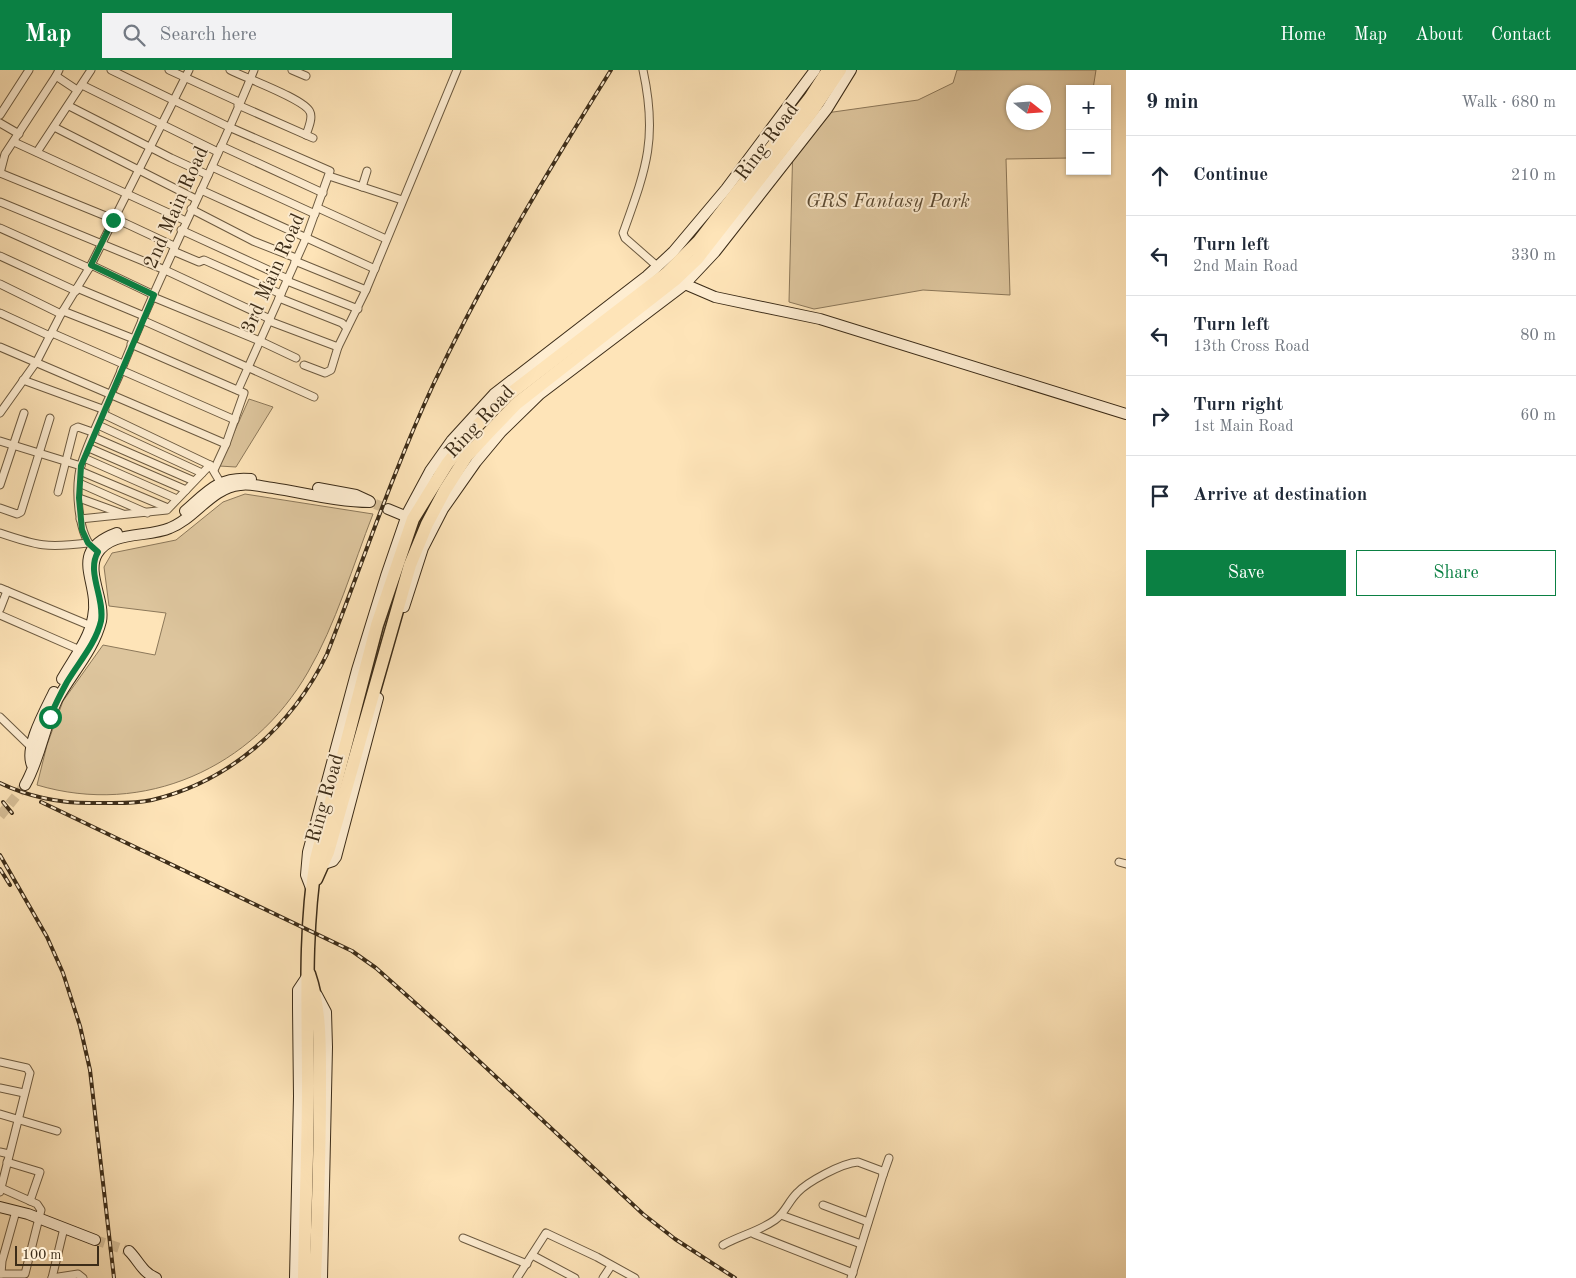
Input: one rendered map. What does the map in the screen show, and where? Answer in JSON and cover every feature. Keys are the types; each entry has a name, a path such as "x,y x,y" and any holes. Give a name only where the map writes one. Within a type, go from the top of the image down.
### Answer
{"highway":[{"name":"Ring Road","path":"304,1278 308,1084 307,974 311,893 316,859 377,625 410,518 447,464 478,425 507,396 671,276 810,98 828,70"},
{"name":"Ring Road","path":"311,893 324,864 410,565 427,524 445,490 466,457 516,404 714,239 813,110 840,70"},
{"name":"Ring Road","path":"307,974 316,992 320,1052 315,1278"}],"street":[{"path":"0,115 29,70"},
{"path":"37,152 91,70"},
{"path":"110,70 328,172 362,187 402,200"},
{"path":"169,70 187,74 238,103 310,137 311,112 295,99 230,70"},
{"name":"2nd Main Road","path":"93,548 80,520 79,483 84,458 132,341 165,270 181,230 212,167 238,103 254,70"},
{"path":"292,70 306,76"},
{"path":"304,365 328,373 338,347 358,309 457,70"},
{"path":"643,70 650,109 651,138 639,191 623,233 625,238 671,276 739,304 820,319 1126,414"},
{"path":"671,276 703,218 815,70"},
{"path":"671,276 716,252 821,117 851,70"},
{"path":"323,193 161,125 80,87 57,73 5,154 0,173 113,219 200,262 203,260 342,323 347,328"},
{"path":"0,413 37,361 62,313 90,267 187,74"},
{"path":"68,106 208,175"},
{"path":"0,123 19,134"},
{"path":"54,127 196,199"},
{"path":"14,142 186,221"},
{"path":"212,167 386,239"},
{"path":"362,187 367,171"},
{"name":"3rd Main Road","path":"238,390 306,238 323,193 328,172"},
{"path":"200,190 375,268"},
{"path":"0,202 165,270 270,320 338,347"},
{"path":"191,209 253,241 366,290"},
{"path":"0,228 296,358"},
{"path":"181,230 287,280 358,309"},
{"path":"0,256 143,318 314,397"},
{"path":"0,284 62,313 132,341 244,393 226,444 212,467 202,473 168,508 147,513 80,520"},
{"path":"0,313 51,334 235,420"},
{"path":"0,347 37,361 226,444"},
{"path":"23,380 104,412 212,467 220,482"},
{"path":"0,398 6,404"},
{"path":"0,485 24,413"},
{"path":"0,508 17,514 21,512 50,418"},
{"path":"98,425 202,473"},
{"path":"58,492 76,427 194,481"},
{"path":"0,441 66,461 168,508"},
{"path":"89,448 186,490"},
{"path":"84,458 177,499"},
{"path":"0,533 32,545 93,548 118,539 169,529 217,493 233,486 260,486 354,502 373,503 356,495 258,479 239,478 220,482 173,520 120,532 102,539 93,548 87,565 94,611 91,626 80,650 48,704 28,757 32,764"},
{"path":"79,483 147,513"},
{"path":"79,498 125,515"},
{"path":"388,509 410,518"},
{"path":"25,785 57,700 83,659 100,621 101,601 94,568 93,548"},
{"path":"0,609 3,590 91,626"},
{"path":"0,615 80,650"},
{"path":"0,716 31,747"},
{"path":"295,1278 299,1096 298,990 307,974"},
{"path":"316,992 326,1012 327,1047 322,1278"},
{"path":"0,1062 30,1070 2,1178 1,1190 30,1201 40,1207 26,1276 0,1274 16,1211"},
{"path":"0,1088 24,1093"},
{"path":"0,1114 18,1117 58,1130"},
{"path":"0,1152 9,1154"},
{"path":"723,1245 747,1234 754,1234 852,1275 889,1158"},
{"path":"7,1162 40,1172 30,1201"},
{"path":"754,1234 781,1216 799,1191 846,1165 858,1162 883,1174"},
{"path":"824,1205 868,1222"},
{"path":"0,1207 39,1218 95,1240"},
{"path":"781,1216 861,1244"},
{"path":"64,1228 52,1278 78,1274 83,1278"},
{"path":"517,1278 544,1234 548,1234 635,1278"},
{"path":"463,1238 526,1264"},
{"path":"129,1251 137,1259 141,1268 156,1278"},
{"path":"532,1255 575,1278"},
{"path":"603,1278 611,1266"}],"green space":[{"name":"GRS Fantasy Park","path":"957,70 1096,70 1094,85 1066,85 1066,158 1006,159 1010,295 923,290 814,309 789,302 793,140 812,115 918,100 953,83"},
{"path":"249,399 273,407 236,467 219,466"},
{"path":"245,494 373,514 344,594 318,654 285,706 258,735 226,758 192,776 155,789 117,794 77,793 37,785 47,745 63,701 103,645 155,655 166,613 109,606 104,567 112,553 176,540 223,502"}],"tunnel":[{"path":"375,504 388,509"},
{"path":"0,816 25,785"},
{"path":"95,1240 129,1251"}],"railway":[{"path":"0,783 24,793 61,801 119,803 152,800 181,791 208,779 233,764 256,747 296,705 313,680 327,654 378,518 434,383 474,303 518,224 611,70"},
{"path":"3,802 12,813"},
{"path":"41,802 352,951 376,968 449,1033 643,1214 675,1239 735,1278"},
{"path":"0,855 47,937 63,973 80,1026 90,1070 114,1278"},
{"path":"0,869 10,885"}],"route":[{"path":"50,717 67,682 83,659 100,621 101,601 94,568 98,552 92,548 85,538 80,520 79,483 81,466 131,344 154,295 91,265 113,220"}]}
